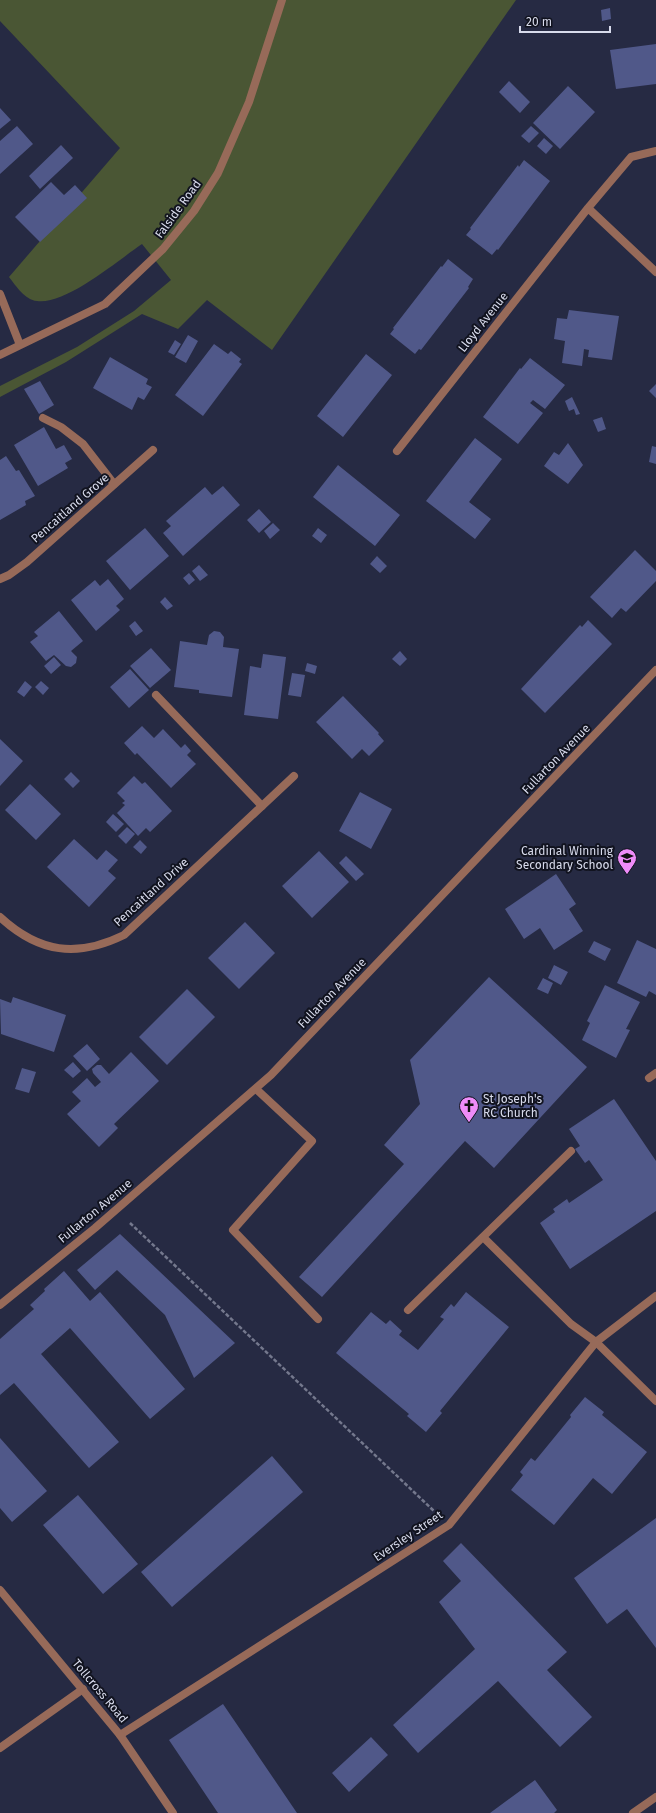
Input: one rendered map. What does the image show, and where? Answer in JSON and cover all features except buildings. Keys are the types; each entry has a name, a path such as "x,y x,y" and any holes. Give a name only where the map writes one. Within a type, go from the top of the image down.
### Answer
{"street":[{"name":"Falside Road","path":"0,355 105,304 163,249 194,211 218,173 249,102 282,0"},
{"name":"Lloyd Avenue","path":"396,451 588,208 631,157 656,151"},
{"path":"588,208 656,272"},
{"path":"0,294 20,345"},
{"path":"43,418 61,427 83,444 114,484"},
{"name":"Pencaitland Grove","path":"0,579 9,575 27,562 153,450"},
{"name":"Fullarton Avenue","path":"0,1305 116,1210 271,1075 656,670"},
{"path":"156,695 262,806"},
{"name":"Pencaitland Drive","path":"0,917 19,934 34,942 51,948 68,950 87,949 106,944 124,935 294,776"},
{"path":"649,1078 656,1073"},
{"path":"256,1089 312,1141 233,1230 318,1319"},
{"path":"408,1310 571,1151"},
{"path":"483,1237 571,1324 596,1342 656,1402"},
{"name":"Eversley Street","path":"120,1735 449,1525 596,1342 656,1296"},
{"name":"Tollcross Road","path":"0,1590 120,1735 173,1813"},
{"path":"0,1748 83,1689"},
{"path":"633,1813 656,1797"}],"path":[{"path":"116,1210 449,1525"}],"green space":[{"path":"0,0 516,0 272,350 207,300 178,329 142,314 66,362 0,397 0,386 77,347 134,311 171,280 142,244 91,280 62,296 49,300 37,301 29,298 21,292 9,277 120,148 0,21"}],"place":[{"name":"Cardinal Winning Secondary School","path":"627,875"},
{"name":"St Joseph's RC Church","path":"469,1123"}]}
